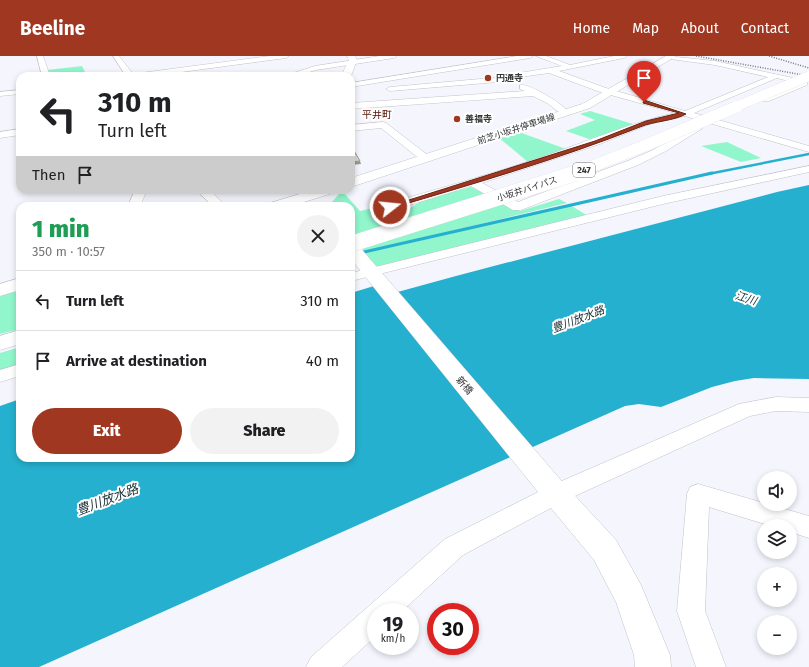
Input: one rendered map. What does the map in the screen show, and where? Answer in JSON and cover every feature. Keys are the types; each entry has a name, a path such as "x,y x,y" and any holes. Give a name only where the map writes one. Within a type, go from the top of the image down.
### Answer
{"main road":[{"name":"前芝小坂井停車場線","path":"355,181 586,106 616,87 671,57"},
{"path":"347,72 352,59"},
{"name":"小坂井バイパス","path":"355,243 559,179 644,146 809,76"},
{"path":"292,202 314,197"},
{"name":"新橋","path":"355,253 556,494 605,550 630,596 652,654 653,667"},
{"path":"0,290 16,285"},
{"path":"0,342 16,338"}],"street":[{"path":"40,56 45,72"},
{"path":"116,56 127,72"},
{"path":"165,72 268,57 286,56"},
{"path":"302,72 352,59 394,56"},
{"path":"355,84 530,56"},
{"path":"539,56 585,72"},
{"path":"360,83 364,86 383,89 508,78 624,56"},
{"path":"472,182 517,207 574,187 616,170 657,151 677,138 804,83 715,63 671,57"},
{"path":"462,58 480,64 508,78 550,101 566,113"},
{"path":"195,60 209,72"},
{"path":"550,71 616,87 684,114 809,149"},
{"path":"390,207 596,142 648,122 684,114 776,76"},
{"path":"0,94 16,92"},
{"path":"355,106 534,93"},
{"path":"355,128 383,125 425,158"},
{"path":"0,135 16,133"},
{"path":"596,142 620,152"},
{"path":"355,277 663,200 809,169"},
{"path":"206,194 216,202"},
{"path":"0,376 16,371"},
{"path":"392,603 454,546 556,494 746,409 776,404 809,405"},
{"path":"711,667 691,611 698,494 809,527"},
{"path":"321,667 367,625"}],"green space":[{"path":"82,66 85,72 48,72 47,70"},
{"path":"590,111 633,124 592,140 566,131 595,120 580,114"},
{"path":"516,131 566,149 528,162 498,137"},
{"path":"727,142 761,158 741,162 701,146"},
{"path":"471,187 520,211 559,199 567,203 377,249 378,250 570,205 588,216 376,267 355,239 355,205 360,211 382,206 391,213 412,207 424,199"},
{"path":"339,194 345,194 352,202 332,202"},
{"path":"16,289 16,330 0,334 0,294"},
{"path":"16,348 16,368 0,373 0,353"}],"water":[{"path":"809,185 809,379 754,378 712,387 661,407 639,404 625,406 39,667 0,667 0,406 16,400 16,462 355,462 355,292 374,286 383,296 777,192"}],"building":[{"path":"355,152 360,161 355,162"}],"waterway":[{"path":"708,174 809,154"},
{"path":"355,254 712,173"}],"railway":[{"path":"696,56 809,76"},
{"path":"769,56 809,68"}],"place":[{"name":"円通寺","path":"488,78"},
{"name":"善福寺","path":"457,119"}],"district":[{"name":"平井町","path":"377,114"}],"route":[{"path":"390,207 532,164 648,122 684,114 644,102"}],"water label":[{"name":"江川","path":"746,298"},
{"name":"豊川放水路","path":"578,319"},
{"name":"豊川放水路","path":"107,499"}]}
